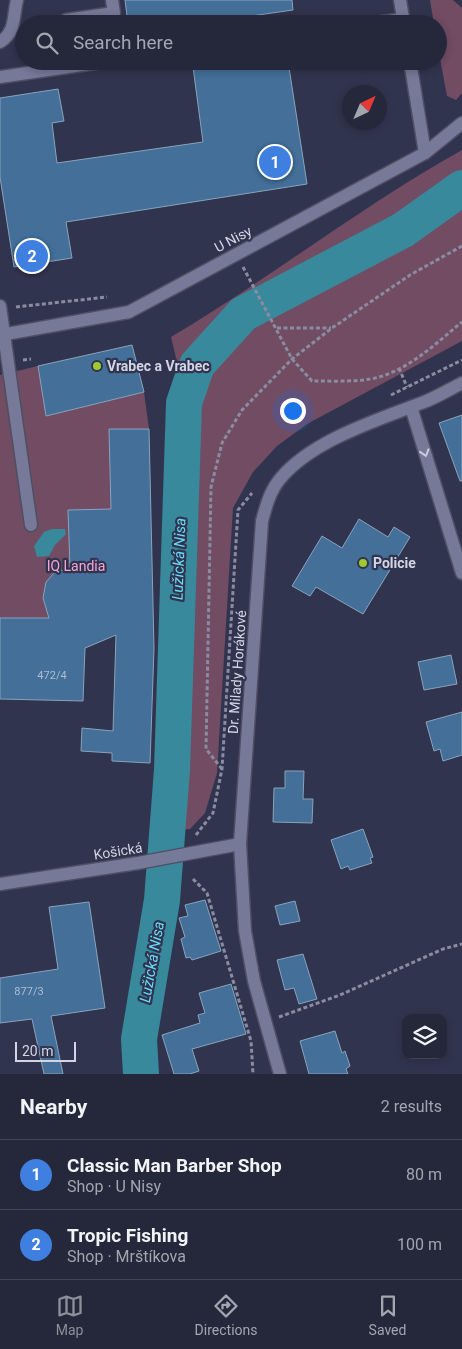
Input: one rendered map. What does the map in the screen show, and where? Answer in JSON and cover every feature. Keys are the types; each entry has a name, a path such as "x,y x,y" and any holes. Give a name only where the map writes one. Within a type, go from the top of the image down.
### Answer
{"street":[{"path":"0,42 9,35 13,28 17,0"},
{"path":"100,15 114,13 112,0"},
{"path":"400,0 403,15"},
{"path":"0,77 48,70"},
{"path":"411,70 425,153"},
{"name":"U Nisy","path":"2,335 129,312 425,153 462,123"},
{"path":"0,307 2,335 31,525"},
{"name":"Dr. Milady Horákové","path":"280,1074 254,981 245,931 240,844 262,521 267,500 279,480 300,459 328,443 462,383"},
{"path":"411,407 462,573"},
{"name":"Košická","path":"0,884 194,854 240,844"}],"path":[{"path":"195,835 200,832 213,813 222,769 206,749 211,487 222,443 242,410 292,359 332,328 410,275 462,246"},
{"path":"236,254 256,295 277,328 292,359 312,382 370,379 399,368 424,353 462,322"},
{"path":"0,307 25,307 110,297"},
{"path":"277,328 332,328"},
{"path":"399,368 407,387 462,360"},
{"path":"193,879 207,893 251,1041 253,1074"},
{"path":"288,1013 340,995 443,949 462,944"}],"green space":[{"path":"430,0 453,0 462,8 462,93 456,100 447,96 442,70 447,70 447,15 432,15"},
{"path":"462,150 462,341 307,424 277,446 253,472 233,508 217,773 205,813 190,829 172,830 189,495 188,408 171,337 244,291 352,218"},
{"name":"IQ Landia","path":"38,366 46,416 144,392 149,429 153,631 115,632 105,640 84,649 0,670 0,375"}],"shaded area":[{"path":"52,529 65,529 66,534 55,545 49,556 37,557 34,546 44,532"}],"building":[{"path":"125,0 292,0 293,10 258,15 127,15"},
{"path":"193,70 289,70 307,184 66,222 72,258 14,267 0,177 0,98 58,89 64,121 52,123 57,163 203,142"},
{"path":"132,345 144,392 46,416 38,366"},
{"path":"462,415 462,481 460,481 439,423"},
{"path":"109,429 149,429 154,648 150,763 112,761 112,753 81,751 82,728 113,731 116,635 85,648 83,701 0,699 0,618 49,618 43,598 46,582 54,573 70,568 68,510 111,509"},
{"name":"Policie","path":"359,519 388,537 394,527 410,537 363,614 316,587 310,596 292,586 322,536 342,548"},
{"path":"451,655 457,684 424,690 418,662"},
{"path":"462,712 462,755 443,761 440,749 434,751 426,722"},
{"path":"285,771 304,771 303,799 313,799 312,823 273,822 274,788 285,788"},
{"path":"363,829 373,857 370,858 372,863 350,870 348,866 341,869 331,840"},
{"path":"205,900 221,951 192,960 190,957 186,958 181,939 185,937 179,918 188,916 185,905"},
{"path":"295,901 300,921 280,925 275,906"},
{"path":"89,902 105,1008 51,1016 63,1074 44,1074 32,1019 0,1023 0,978 58,969 49,907"},
{"path":"303,954 317,999 299,1004 294,988 285,990 277,960"},
{"path":"231,984 246,1034 192,1049 199,1071 190,1074 174,1074 162,1035 200,1023 198,1015 205,1013 199,993"},
{"path":"335,1031 342,1053 345,1051 350,1066 346,1069 348,1074 309,1074 300,1041"}],"waterway":[{"name":"Lužická Nisa","path":"141,1074 139,1039 162,900 172,770 184,403 197,365 243,314 403,230 462,188"}],"place":[{"name":"Classic Man Barber Shop","path":"275,162"},
{"name":"Tropic Fishing","path":"32,256"},
{"name":"Vrabec a Vrabec","path":"97,366"},
{"name":"Policie","path":"363,563"}]}
